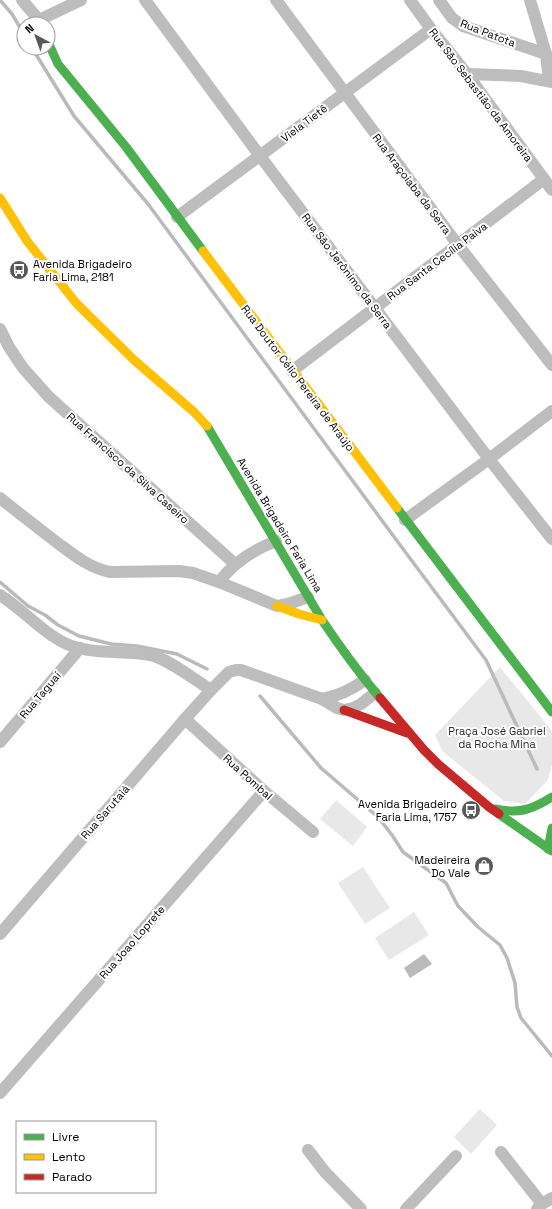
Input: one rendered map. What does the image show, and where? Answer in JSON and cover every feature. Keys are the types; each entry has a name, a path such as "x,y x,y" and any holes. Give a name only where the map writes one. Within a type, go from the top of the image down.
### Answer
{"main road":[{"name":"Rua Doutor Célio Pereira de Araújo","path":"54,56 58,64 126,147 292,372 552,712"},
{"name":"Avenida Brigadeiro Faria Lima","path":"0,198 27,241 77,304 134,360 194,412 208,427 322,620 365,680 409,733 438,764 489,807 550,850"},
{"path":"276,606 322,620"},
{"path":"344,710 409,733"},
{"path":"489,807 509,812 523,812 538,806 552,797"},
{"path":"550,850 552,828"}],"street":[{"path":"22,0 35,16"},
{"path":"51,16 81,0"},
{"name":"Rua São Jerônimo da Serra","path":"145,0 260,156 489,460 552,539"},
{"name":"Rua Araçoiaba da Serra","path":"276,0 458,245 552,365"},
{"name":"Rua São Sebastião da Amoreira","path":"410,0 467,74 552,190"},
{"name":"Rua Patota","path":"439,0 452,18 463,26 546,54"},
{"path":"467,74 521,76 550,82 546,54 530,0"},
{"name":"Viela Tietê","path":"177,217 431,29"},
{"name":"Rua Santa Cecília Paiva","path":"292,372 544,179"},
{"name":"Rua Francisco da Silva Caseiro","path":"0,329 9,347 23,368 49,396 235,564"},
{"path":"405,520 489,460 552,411"},
{"path":"0,498 49,538 93,567 110,572 179,571 193,573 219,582 276,606 292,603 308,597"},
{"path":"219,582 226,572 235,564 258,548 276,541"},
{"path":"0,595 13,603 44,629 68,644 80,648 106,652 152,655 167,662 211,690"},
{"name":"Rua Taguaí","path":"0,742 80,648"},
{"name":"Rua Sarutaiá","path":"0,934 185,719 229,672 241,670 322,699 337,708 344,710"},
{"path":"322,699 340,695 349,691 365,680"},
{"path":"344,710 354,708 376,693"},
{"name":"Rua Pombal","path":"185,719 264,791 313,832"},
{"name":"Rua Joao Loprete","path":"0,1093 264,791"},
{"path":"308,1150 325,1172 361,1209"},
{"path":"501,1152 543,1204"},
{"path":"406,1209 456,1156"}],"green space":[{"name":"Praça José Gabriel da Rocha Mina","path":"500,667 552,731 552,765 548,780 525,804 504,801 442,751 435,735"},
{"path":"336,800 367,827 353,846 320,819"},
{"path":"363,867 390,908 365,924 338,883"},
{"path":"414,912 429,935 389,960 375,938"},
{"path":"480,1109 497,1125 471,1154 454,1137"}],"shaded area":[{"path":"424,954 432,964 410,978 404,968"}],"waterway":[{"path":"0,0 16,21"},
{"path":"37,56 74,116 148,204 486,660 537,769"},
{"path":"0,582 28,606 79,636 111,644 137,646 177,654 207,669"},
{"path":"260,696 321,768 378,817 403,852 446,883 458,906 478,927 500,945 507,958 515,983 517,1007 521,1018 552,1056"}],"traffic: fast":[{"path":"54,56 58,64 126,147 203,251"},
{"path":"207,426 322,620 350,660 380,698"},
{"path":"397,508 552,712"},
{"path":"495,809 511,811 525,810 552,797"},
{"path":"499,814 552,851"},
{"path":"548,849 552,828"}],"traffic: slow":[{"path":"0,198 27,241 77,304 134,360 194,412 207,426"},
{"path":"203,251 397,508"},
{"path":"277,606 322,620"}],"traffic: jam":[{"path":"380,698 424,750 438,764 499,814"},
{"path":"344,710 407,733"}],"place":[{"name":"Avenida Brigadeiro Faria Lima, 2181","path":"19,270"},
{"name":"Avenida Brigadeiro Faria Lima, 1757","path":"471,810"},
{"name":"Madeireira Do Vale","path":"484,866"}]}
